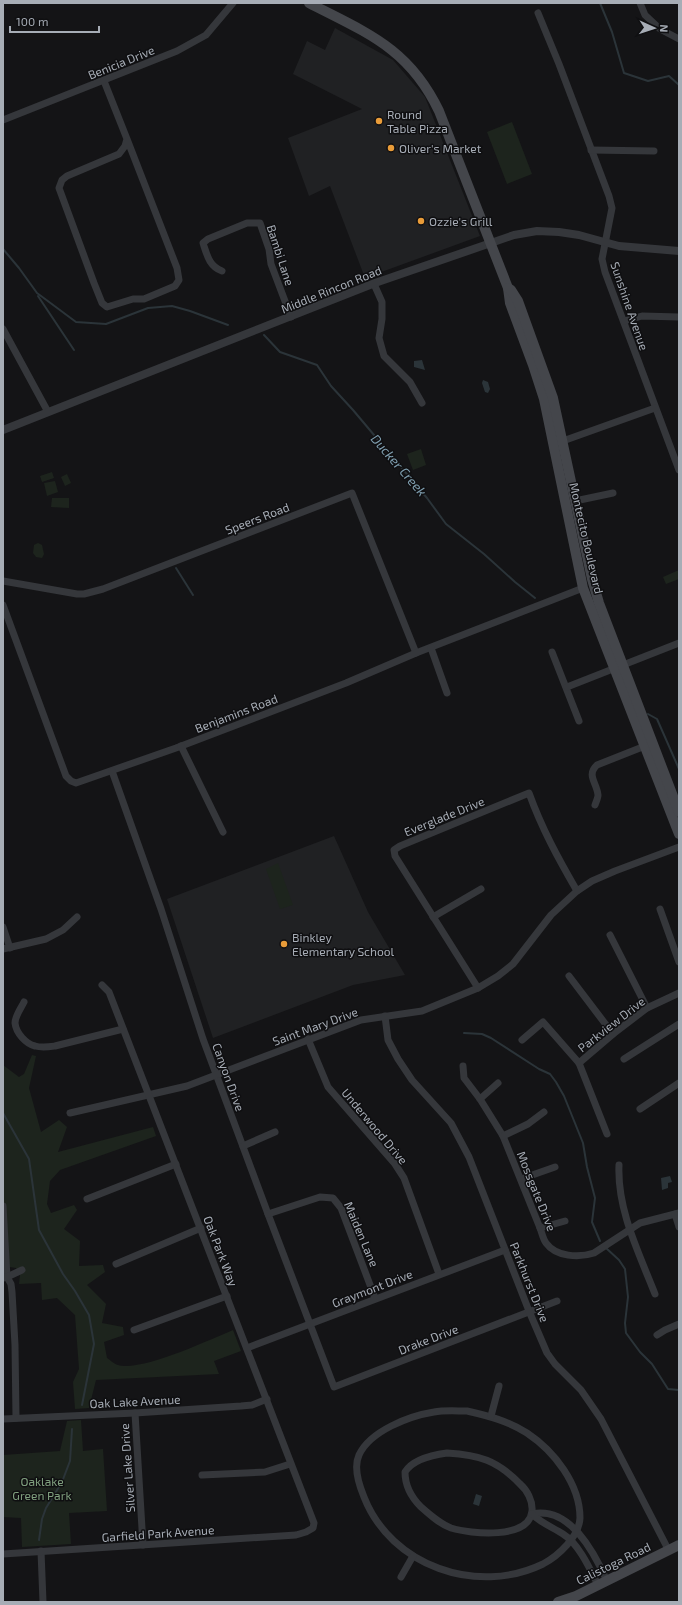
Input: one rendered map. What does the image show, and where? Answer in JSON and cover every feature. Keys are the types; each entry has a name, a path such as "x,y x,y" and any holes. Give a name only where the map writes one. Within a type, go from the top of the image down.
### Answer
{"main road":[{"name":"Montecito Boulevard","path":"309,3 374,37 404,60 426,86 439,111 508,288 518,301 553,398 558,443 583,588 619,667 679,812"},
{"name":"Montecito Boulevard","path":"558,443 575,501 592,579 619,667 645,746 679,834"},
{"name":"Calistoga Road","path":"558,1602 576,1596 679,1545"}],"street":[{"name":"Benicia Drive","path":"3,120 177,51 206,35 234,3"},
{"path":"640,3 645,15 660,29 679,39"},
{"name":"Sunshine Avenue","path":"538,14 559,64 609,196 612,208 602,259 605,272 679,470"},
{"path":"104,81 127,139 177,268 179,280 175,286 144,299 133,299 107,307 102,303 59,188 62,180 67,176 119,154 125,146 127,139"},
{"path":"591,150 654,151"},
{"name":"Bambi Lane","path":"222,271 211,264 203,244 208,239 247,223 260,223 269,249 271,264 291,318"},
{"name":"Middle Rincon Road","path":"3,430 291,318 374,284 514,235 542,231 579,235 605,243 632,248 679,251"},
{"path":"374,284 382,302 382,319 379,338 384,356 410,382 422,403"},
{"path":"624,321 642,316 679,317"},
{"path":"3,329 48,412"},
{"path":"558,443 655,408"},
{"name":"Speers Road","path":"3,581 77,594 87,593 110,586 352,493 416,653"},
{"path":"575,501 612,493"},
{"name":"Benjamins Road","path":"3,605 66,776 71,781 76,783 181,746 583,588"},
{"path":"567,687 679,644"},
{"path":"431,648 447,693"},
{"path":"552,652 567,687 579,721"},
{"path":"181,746 223,832"},
{"path":"595,804 598,795 591,773 593,768 597,765 645,746"},
{"name":"Canyon Drive","path":"112,771 161,909 199,1027 242,1146 334,1387"},
{"name":"Everglade Drive","path":"478,988 395,856 394,850 400,846 530,793 539,821 551,846 577,891"},
{"name":"Saint Mary Drive","path":"70,1114 187,1086 361,1020 422,1011 478,988 498,976 513,964 551,915 577,891 592,881 679,847"},
{"path":"433,917 481,889"},
{"path":"660,909 679,962"},
{"path":"3,926 6,949 46,939 63,930 77,917"},
{"path":"610,934 647,1008"},
{"path":"569,976 613,1034"},
{"name":"Oak Park Way","path":"102,985 109,992 150,1094 267,1399 290,1464 314,1523 313,1528"},
{"name":"Parkview Drive","path":"579,1063 647,1008 679,993"},
{"path":"24,1002 15,1022 18,1032 26,1041 35,1046 55,1046 123,1029"},
{"name":"Parkhurst Drive","path":"385,1016 388,1040 398,1059 412,1080 451,1123 460,1138 469,1157 547,1353 555,1364 581,1390 601,1419 669,1551"},
{"path":"522,1040 543,1022 579,1063 607,1134"},
{"path":"624,1059 679,1024"},
{"name":"Underwood Drive","path":"308,1039 328,1087 395,1164 404,1178 439,1274"},
{"name":"Mossgate Drive","path":"463,1066 464,1078 480,1099 503,1136 546,1243 560,1253 585,1256 640,1223 677,1214"},
{"path":"480,1099 498,1083"},
{"path":"640,1109 679,1083"},
{"path":"503,1136 528,1124 544,1112"},
{"path":"242,1146 275,1132"},
{"path":"87,1199 176,1164"},
{"path":"619,1165 618,1181 629,1229 655,1294"},
{"path":"521,1179 555,1167"},
{"name":"Maiden Lane","path":"268,1214 320,1197 334,1198 341,1208 376,1298"},
{"path":"3,1206 5,1278 11,1284 12,1292 15,1345 16,1418"},
{"path":"677,1214 679,1227"},
{"path":"540,1228 564,1221"},
{"path":"116,1264 201,1228"},
{"name":"Graymont Drive","path":"247,1348 505,1250"},
{"path":"5,1278 22,1270"},
{"path":"134,1330 227,1296"},
{"name":"Drake Drive","path":"334,1387 557,1301"},
{"path":"657,1335 679,1324"},
{"path":"491,1416 499,1386"},
{"name":"Oak Lake Avenue","path":"3,1419 135,1413 240,1406 267,1399"},
{"path":"467,1411 491,1416 512,1424 528,1434 552,1455 565,1472 574,1490 579,1507 580,1519 576,1531 558,1555 543,1564 526,1570 502,1576 473,1576 451,1573 413,1556 394,1540 378,1522 360,1487 357,1473 358,1456 370,1440 398,1423 421,1415 435,1412 467,1411"},
{"name":"Silver Lake Drive","path":"135,1413 143,1545"},
{"path":"532,1514 530,1520 525,1524 507,1531 472,1533 450,1528 419,1505 412,1496 405,1480 405,1472 413,1463 436,1454 447,1453 468,1454 497,1464 522,1486 532,1502 532,1514 539,1521 565,1535 603,1583"},
{"path":"202,1475 265,1472 290,1464"},
{"path":"532,1514 542,1512 559,1517 576,1531 587,1543 603,1583"},
{"name":"Garfield Park Avenue","path":"3,1554 296,1535 313,1528"},
{"path":"41,1551 43,1602"},
{"path":"401,1577 413,1556"}],"shaded area":[{"path":"335,28 393,60 425,97 480,236 365,278 330,186 309,196 288,138 362,109 293,74 307,41 325,50"},
{"path":"422,360 425,370 414,367 414,361"},
{"path":"483,380 488,382 490,389 488,393 485,392 482,383"},
{"name":"Binkley Elementary School","path":"334,836 368,912 405,975 353,985 213,1038 167,899"},
{"path":"670,1176 672,1182 668,1183 668,1188 662,1190 661,1178"},
{"path":"476,1494 482,1496 479,1506 473,1504"}],"green space":[{"path":"512,122 532,174 507,184 487,132"},
{"path":"421,449 426,465 413,470 407,454"},
{"path":"52,472 54,478 42,482 40,476"},
{"path":"67,474 71,483 65,486 61,477"},
{"path":"55,481 58,492 47,496 44,483"},
{"path":"52,498 69,498 69,508 51,507"},
{"path":"38,543 42,545 44,554 42,558 36,557 33,553 34,545"},
{"path":"679,570 679,579 666,584 663,577"},
{"path":"278,863 293,905 280,909 266,869"},
{"path":"32,1055 36,1056 29,1088 41,1132 59,1120 67,1127 58,1152 153,1127 156,1136 60,1170 50,1181 47,1204 51,1213 74,1205 77,1210 64,1229 80,1241 79,1266 103,1265 105,1272 87,1285 106,1304 102,1323 123,1327 124,1335 104,1342 107,1358 118,1365 129,1366 142,1364 175,1354 233,1330 241,1351 214,1361 219,1374 96,1380 89,1408 75,1409 73,1382 79,1369 75,1315 57,1298 42,1300 41,1283 19,1284 20,1275 16,1268 3,1266 3,1065 19,1077 24,1074"},
{"name":"Oaklake Green Park","path":"81,1420 83,1451 103,1449 107,1511 69,1513 71,1544 22,1547 21,1518 3,1517 3,1455 60,1451 67,1421"}],"waterway":[{"path":"600,3 612,32 624,73 648,81 669,76 679,85"},
{"name":"Ducker Creek","path":"3,249 37,293 76,322 106,324 148,308 172,306 228,325"},
{"path":"38,296 74,350"},
{"name":"Ducker Creek","path":"264,335 280,352 317,365 331,386 427,498 446,524 484,554 535,598"},
{"path":"176,568 193,595"},
{"name":"Ducker Creek","path":"648,714 657,719 679,769"},
{"path":"464,1033 482,1034 491,1038 539,1069 550,1074 556,1082 564,1096 583,1143 587,1167 595,1198 592,1222 600,1241"},
{"path":"3,1113 29,1159 39,1230 63,1274 89,1315 94,1344 82,1405"},
{"path":"606,1248 619,1260 625,1269 628,1297 625,1323 626,1333 640,1352 652,1364 668,1389 679,1390"},
{"path":"39,1540 42,1519 46,1508 62,1482 70,1461 72,1429"}],"place":[{"name":"Round Table Pizza","path":"379,121"},
{"name":"Oliver's Market","path":"391,148"},
{"name":"Ozzie's Grill","path":"421,221"},
{"name":"Binkley Elementary School","path":"284,944"}]}
